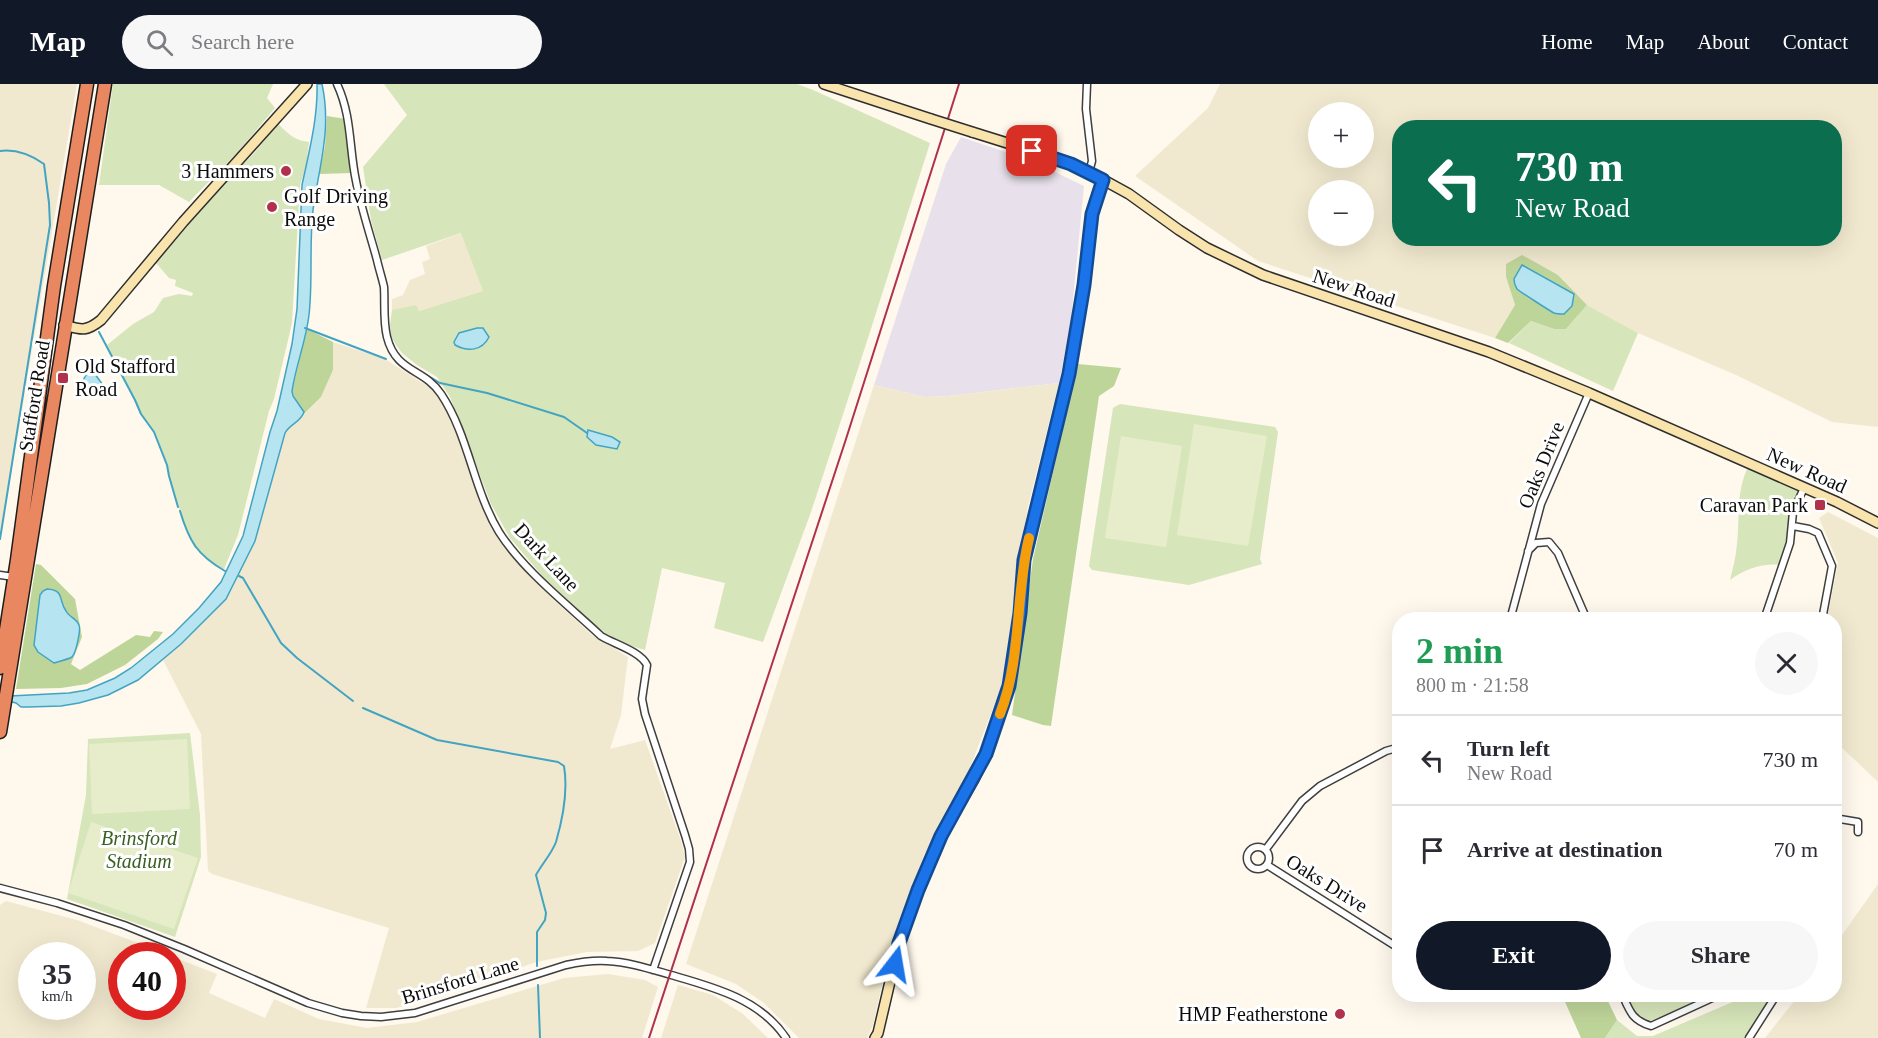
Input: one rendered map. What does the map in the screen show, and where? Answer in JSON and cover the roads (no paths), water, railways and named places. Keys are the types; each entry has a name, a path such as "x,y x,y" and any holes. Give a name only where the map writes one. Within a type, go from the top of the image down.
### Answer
{"highway":[{"name":"Stafford Road","path":"0,668 54,286 87,84"},
{"name":"Stafford Road","path":"0,732 64,325 105,84"}],"street":[{"path":"64,325 81,330 92,328 101,320 183,222 307,84"},
{"name":"Dark Lane","path":"337,84 347,113 356,181 383,285 386,334 391,351 397,360 429,381 442,396 463,436 475,477 500,532 528,567 601,636 613,644 640,655 647,665 642,699 645,714 685,835 690,862 653,970"},
{"name":"New Road","path":"824,84 1052,157 1089,172 1129,194 1207,248 1263,275 1489,352 1589,393 1878,523"},
{"path":"1087,84 1086,109 1092,161 1089,172"},
{"path":"875,1038 891,986 899,943 918,890 941,836 986,754 1009,686 1020,613 1024,560 1071,363 1084,285 1092,214 1103,180"},
{"name":"Oaks Drive","path":"1512,612 1541,504 1589,393"},
{"path":"1767,612 1790,543 1793,512 1804,488"},
{"path":"1793,526 1818,533 1832,566 1823,612"},
{"path":"1527,551 1536,543 1549,542 1558,553 1584,612"},
{"path":"0,575 14,577"},
{"name":"Oaks Drive","path":"1266,849 1302,801 1320,786 1392,749"},
{"path":"1842,819 1858,822 1858,832"},
{"path":"1259,847 1266,849 1269,855 1268,865 1262,869 1250,866 1247,859 1248,853 1259,847"},
{"name":"Oaks Drive","path":"1268,865 1392,944"},
{"name":"Brinsford Lane","path":"0,888 57,903 124,925 308,1003 342,1013 381,1017 415,1013 547,970 581,962 609,961 653,970 722,990 741,999 768,1017 786,1038"},
{"path":"1626,1002 1632,1015 1640,1022 1651,1026 1704,1002"},
{"path":"1749,1038 1772,1002"}],"water":[{"path":"317,84 322,84 325,101 324,148 313,210 309,315 292,391 304,412 285,433 255,541 226,599 181,644 138,680 108,695 61,706 21,707 8,701 10,696 87,690 115,678 173,634 221,582 243,536 277,411 292,344 297,309 302,185 315,122"},
{"path":"1522,265 1574,294 1572,306 1564,314 1554,313 1517,289 1514,279"},
{"path":"483,328 489,337 483,345 479,348 465,349 455,345 454,342 459,333"},
{"path":"92,370 108,392 108,398 86,389 83,380"},
{"path":"588,430 612,437 620,442 617,449 596,445 587,437"},
{"path":"47,589 59,594 66,611 79,625 79,636 74,655 54,663 38,652 34,645 40,595"}],"waterway":[{"path":"0,151 23,153 44,164 50,225 0,539"},
{"path":"305,328 386,359"},
{"path":"99,332 141,414 154,432 167,465 178,507"},
{"path":"420,371 440,383 487,393 564,417 587,433"},
{"path":"180,511 195,546 207,559 225,571"},
{"path":"239,576 243,578 281,643 353,701"},
{"path":"363,708 437,740 558,762 564,766 565,794 559,833 554,846 536,875 546,913 545,920 537,932 537,966"},
{"path":"538,985 540,1038"}],"railway":[{"path":"649,1038 846,439 959,84"}],"place":[{"name":"3 Hammers","path":"286,171"},
{"name":"Golf Driving Range","path":"272,207"},
{"name":"Old Stafford Road","path":"63,378"},
{"name":"Caravan Park","path":"1820,505"},
{"name":"HMP Featherstone","path":"1340,1014"}],"park label":[{"name":"Brinsford Stadium","path":"139,850"}]}
